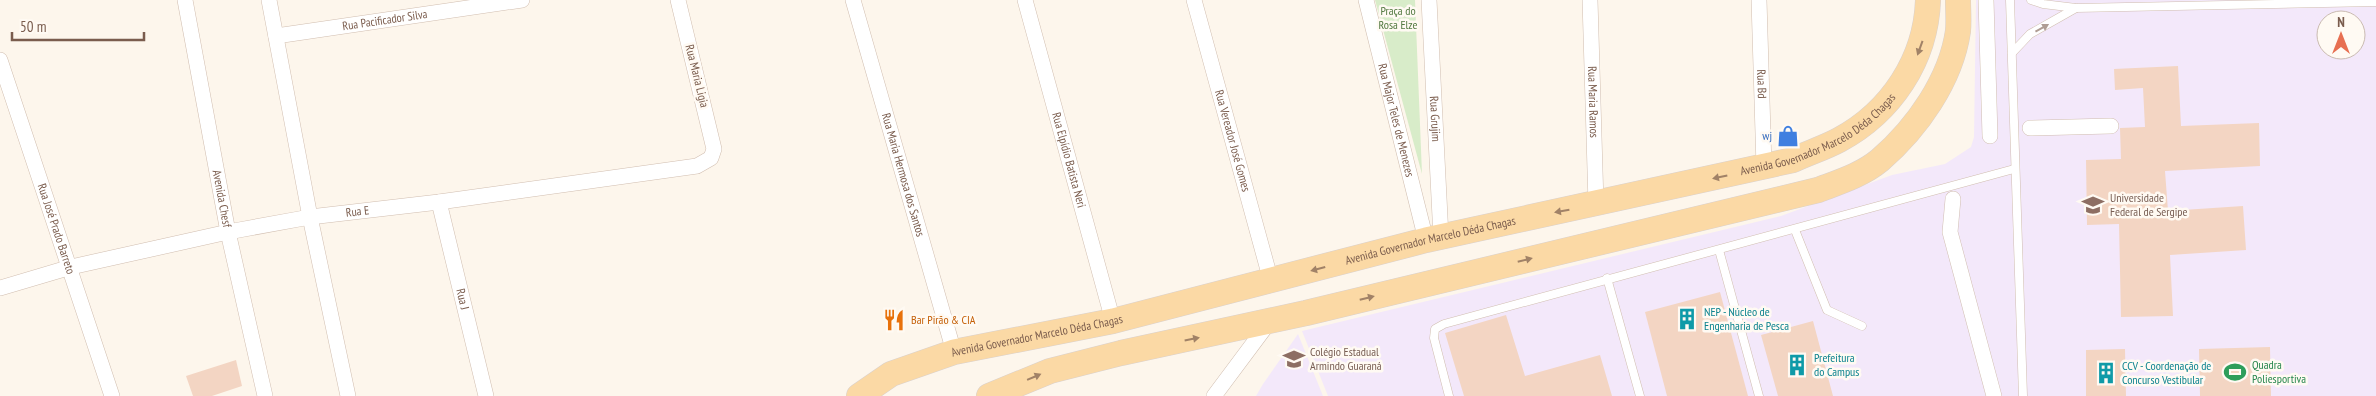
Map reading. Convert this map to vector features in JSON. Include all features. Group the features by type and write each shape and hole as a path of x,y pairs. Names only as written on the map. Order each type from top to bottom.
{"main road":[{"name":"Avenida Governador Marcelo Déda Chagas","path":"858,396 892,374 954,352 1113,321 1434,238 1793,160 1839,140 1864,124 1883,107 1902,82 1921,48 1928,0"},
{"path":"989,396 1050,371 1121,353 1270,321 1818,190 1851,178 1880,161 1919,118 1944,77 1958,31 1958,0"}],"street":[{"name":"Avenida Chesf","path":"185,0 228,232 265,396"},
{"path":"269,0 310,217 348,396"},
{"name":"Rua Pacificador Silva","path":"276,36 522,0"},
{"name":"Rua Maria Ligia","path":"678,0 714,152"},
{"name":"Rua Maria Hermosa dos Santos","path":"852,0 954,352"},
{"name":"Rua Elpídio Batista Neri","path":"1025,0 1113,321"},
{"name":"Rua Vereador José Gomes","path":"1194,0 1271,281"},
{"name":"Rua Major Teles de Menezes","path":"1366,0 1434,238"},
{"name":"Rua Grujim","path":"1429,0 1434,238"},
{"name":"Rua Maria Ramos","path":"1590,0 1596,204"},
{"name":"Rua Bd","path":"1759,0 1764,167"},
{"path":"1986,0 1990,136"},
{"name":"Rua José Prado Barreto","path":"0,60 71,267 112,396"},
{"path":"2030,128 2111,126"},
{"name":"Rua E","path":"0,288 71,267 228,232 310,217 439,202 688,168 706,162 714,152"},
{"path":"1952,199 1950,232 1994,396"},
{"name":"Rua J","path":"439,202 486,396"},
{"path":"1214,396 1270,321"}],"lane":[{"path":"2010,0 2014,169 2023,396"},
{"path":"2031,0 2043,4 2076,8 2376,2"},
{"path":"2012,53 2030,34 2076,8"},
{"path":"1449,396 1434,338 1435,329 1444,324 1607,278 1795,230 2014,169"},
{"path":"1795,230 1826,310 1862,326"},
{"path":"1719,250 1758,396"},
{"path":"1607,278 1640,396"}],"shaded area":[{"name":"Universidade Federal de Sergipe","path":"1976,0 2376,0 2376,396 1328,396 1302,331 1781,216 1892,175 1945,164 1971,147 1974,137"},
{"name":"Colégio Estadual Armindo Guaraná","path":"1298,334 1323,396 1256,396 1263,384"}],"green space":[{"name":"Praça do Rosa Elze","path":"1375,0 1415,0 1422,174"}],"building":[{"path":"2178,66 2181,126 2259,123 2260,166 2165,171 2168,211 2243,206 2246,250 2170,255 2173,316 2121,317 2119,224 2087,225 2086,160 2121,159 2120,128 2145,127 2143,88 2115,90 2114,69"},
{"path":"1720,292 1748,396 1667,396 1645,312"},
{"path":"1506,315 1525,376 1600,355 1612,396 1464,396 1445,333"},
{"name":"Prefeitura do Campus","path":"1813,321 1833,396 1778,396 1761,335"},
{"name":"Quadra Poliesportiva","path":"2270,347 2271,396 2200,396 2199,349"},
{"name":"CCV - Coordenação de Concurso Vestibular","path":"2125,349 2126,396 2086,396 2086,350"},
{"path":"236,360 242,386 212,396 193,396 186,376"}],"place":[{"name":"wj","path":"1788,136"},
{"name":"Universidade Federal de Sergipe","path":"2093,205"},
{"name":"NEP - Núcleo de Engenharia de Pesca","path":"1687,319"},
{"name":"Bar Pirão & CIA","path":"894,320"},
{"name":"Colégio Estadual Armindo Guaraná","path":"1294,359"},
{"name":"Prefeitura do Campus","path":"1797,365"},
{"name":"Quadra Poliesportiva","path":"2235,372"},
{"name":"CCV - Coordenação de Concurso Vestibular","path":"2106,373"}]}
